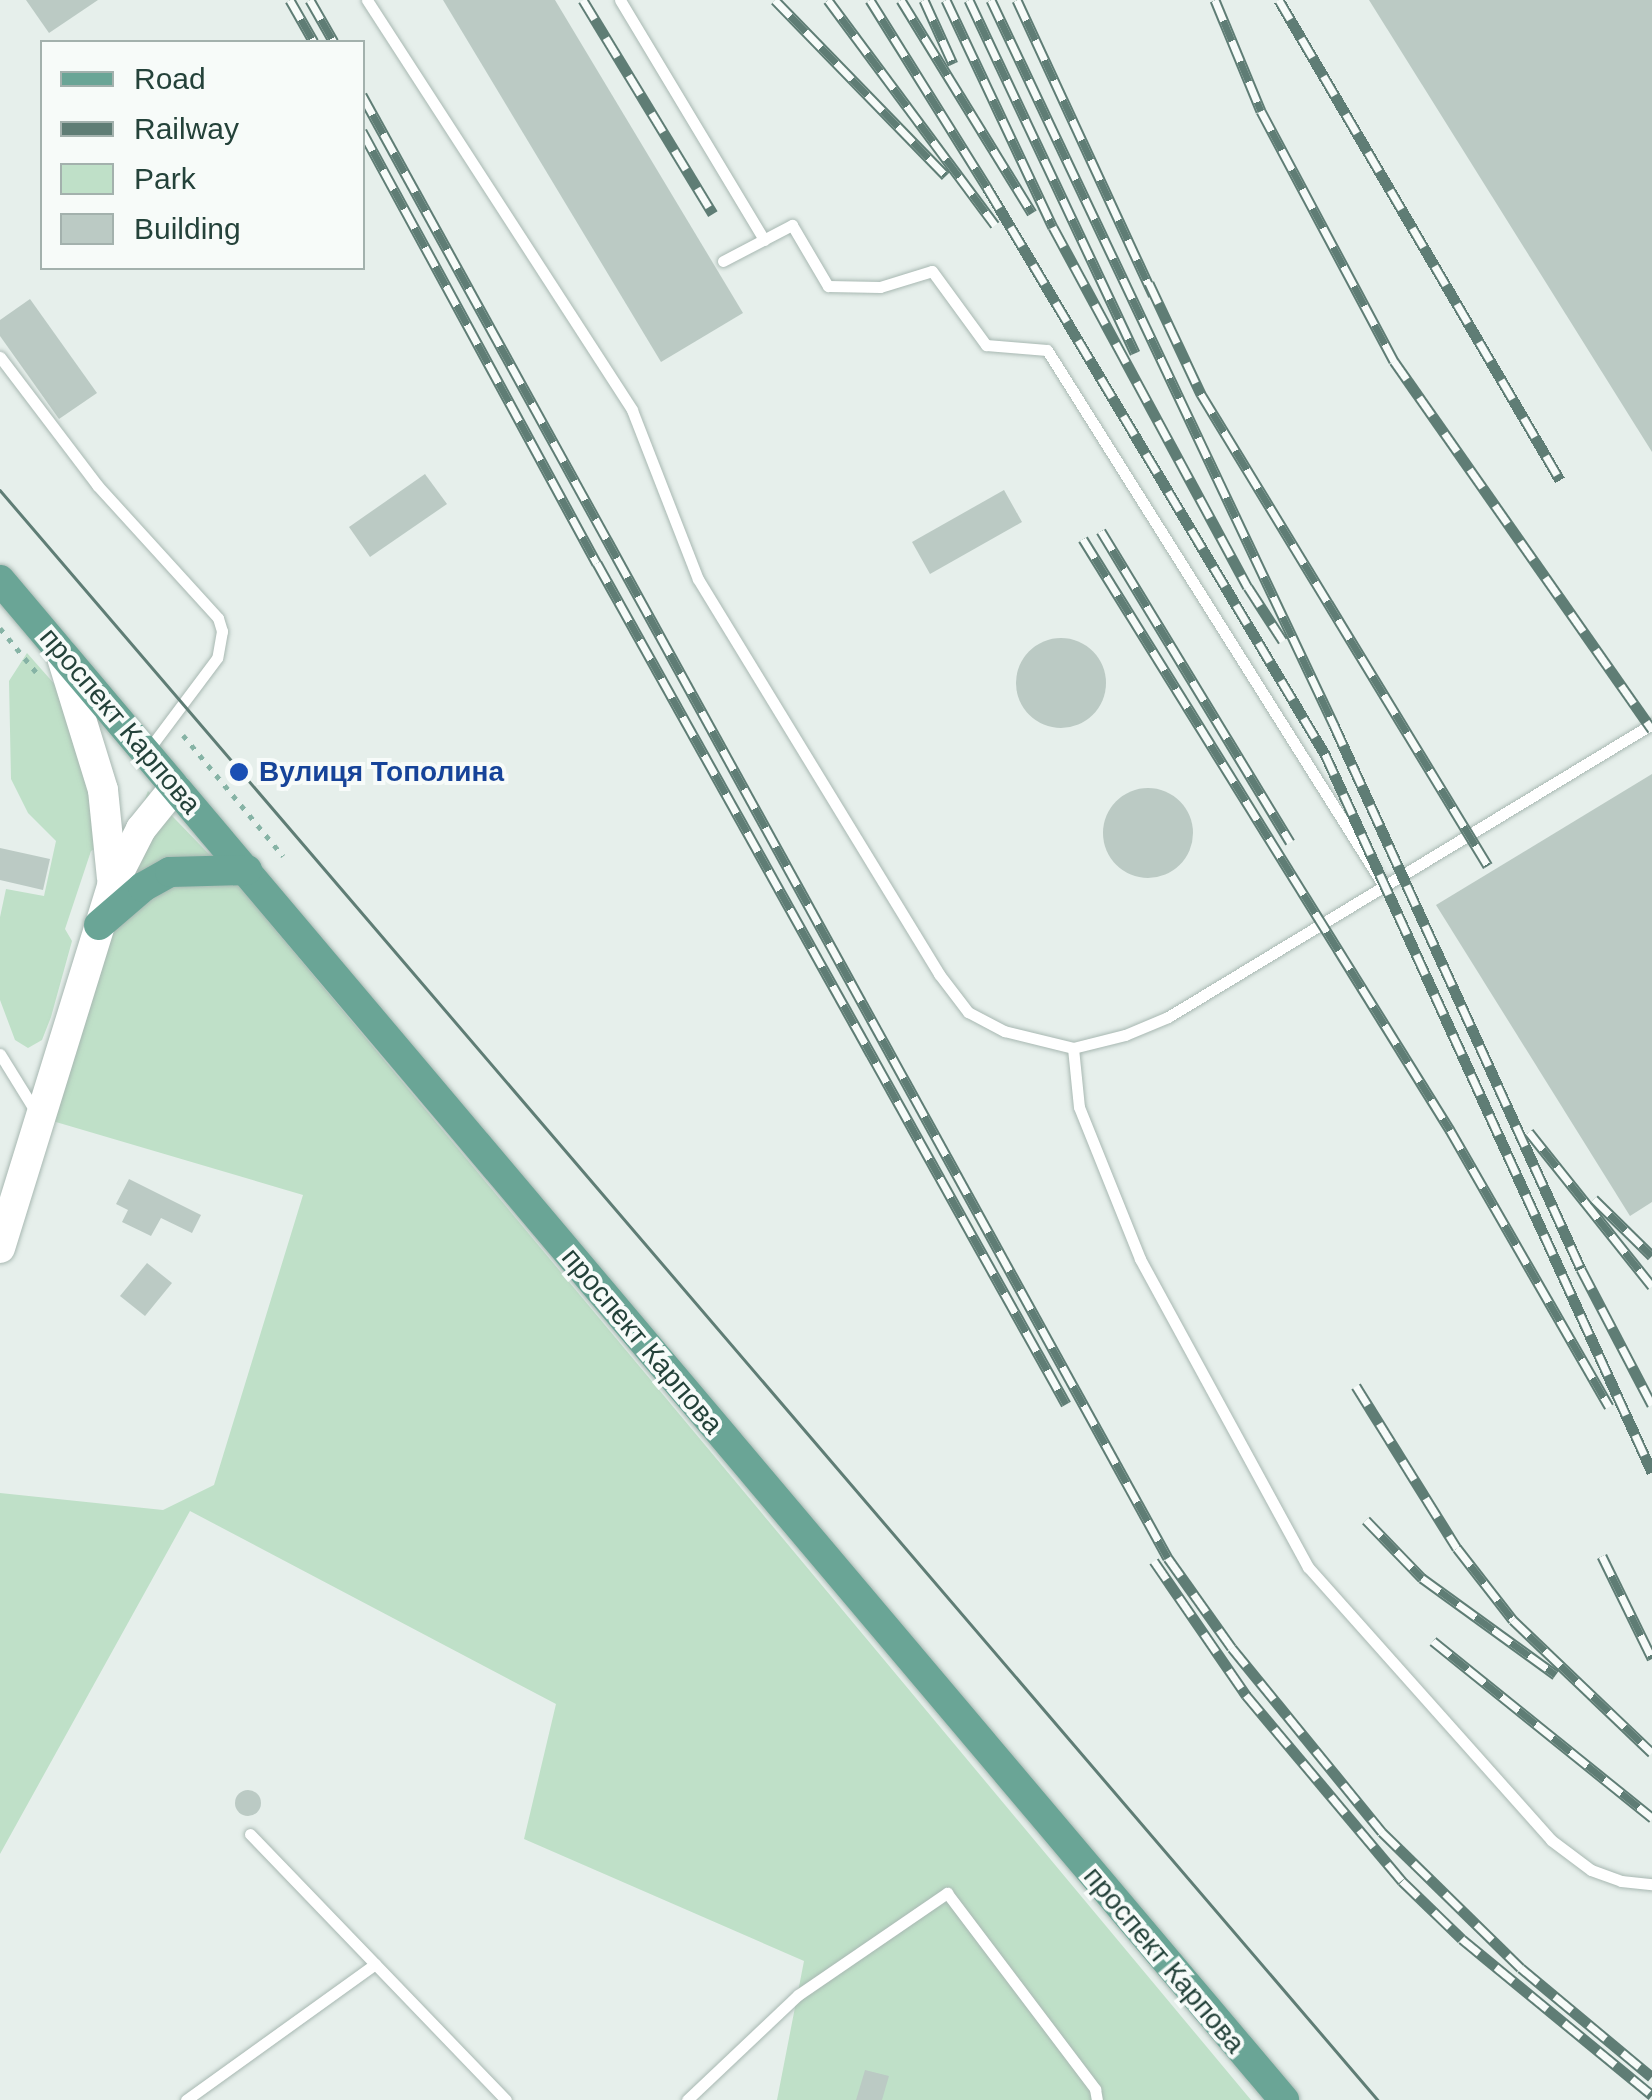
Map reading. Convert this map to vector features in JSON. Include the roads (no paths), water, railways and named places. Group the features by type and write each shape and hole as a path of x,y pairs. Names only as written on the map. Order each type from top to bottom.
{"main road":[{"name":"проспект Карпова","path":"8,595 60,649 1276,2092"},
{"path":"60,649 103,790 112,886"},
{"path":"2,1234 112,886 141,828 175,787"},
{"path":"99,925 152,880 170,872 247,870"}],"lane":[{"path":"368,0 632,410 698,579 939,974 968,1012 1004,1031 1073,1048 1125,1035 1168,1018 1652,724"},
{"path":"620,0 764,240"},
{"path":"722,262 792,225 828,286 880,287 932,271 986,346 1047,350 1384,886"},
{"path":"0,357 97,484 218,618 222,631 217,658 146,753"},
{"path":"1073,1048 1079,1107 1140,1260 1308,1566 1551,1840 1591,1870 1621,1881 1652,1884"},
{"path":"0,1054 39,1117"},
{"path":"250,1834 506,2100"},
{"path":"687,2100 798,1995 947,1893 1095,2089 1097,2100"},
{"path":"186,2100 375,1964"}],"tram line":[{"path":"0,490 1378,2100"}],"railway":[{"path":"290,0 313,40"},
{"path":"310,0 333,40"},
{"path":"583,0 713,214"},
{"path":"775,0 946,176"},
{"path":"828,0 995,225"},
{"path":"870,0 988,189 1325,754 1652,1472"},
{"path":"901,0 1032,213"},
{"path":"924,0 953,64"},
{"path":"946,0 1053,227 1248,587 1283,641"},
{"path":"969,0 1135,353"},
{"path":"991,0 1334,725 1581,1269 1652,1405"},
{"path":"1017,0 1153,295"},
{"path":"1215,0 1261,111 1394,361 1652,730"},
{"path":"1279,0 1560,480"},
{"path":"365,100 1168,1558 1232,1648 1382,1832 1521,1968 1652,2077"},
{"path":"365,137 597,563 1066,1404"},
{"path":"1149,283 1201,394 1488,866"},
{"path":"1101,531 1290,842"},
{"path":"1083,539 1450,1130 1609,1406"},
{"path":"1529,1132 1652,1286"},
{"path":"1594,1199 1652,1256"},
{"path":"1356,1386 1457,1548 1513,1620 1652,1753"},
{"path":"1366,1520 1422,1578 1556,1675"},
{"path":"1602,1556 1652,1658"},
{"path":"1154,1561 1246,1695 1402,1881 1462,1939 1652,2095"},
{"path":"1433,1641 1652,1818"}],"place":[{"name":"Вулиця Тополина","path":"239,772"}]}
